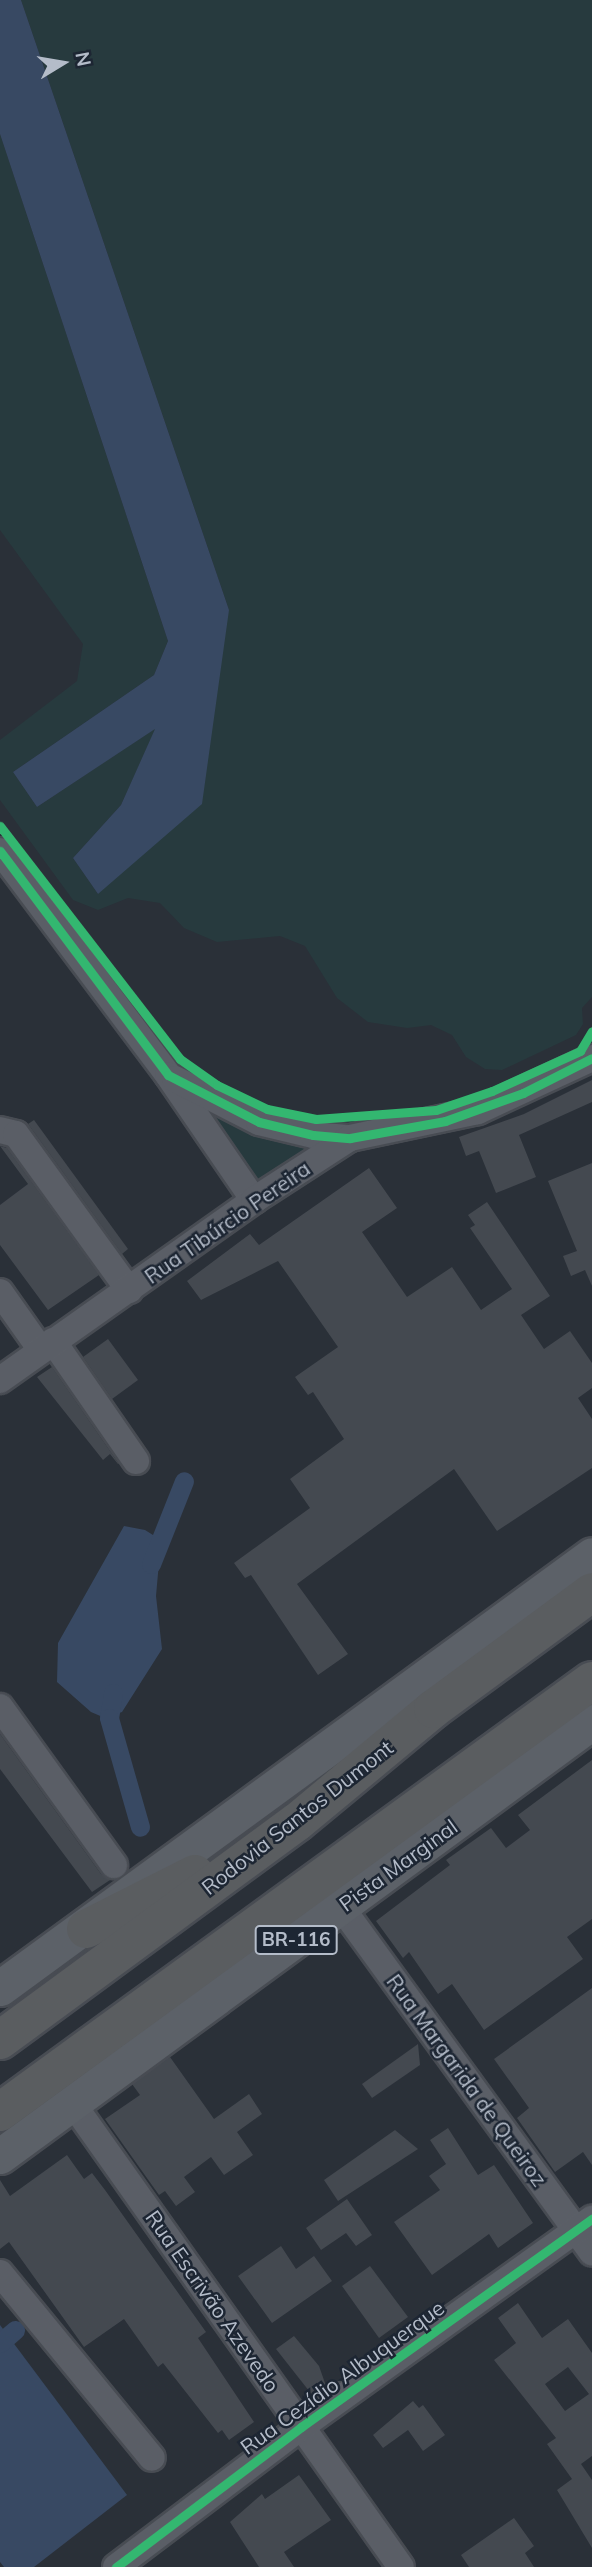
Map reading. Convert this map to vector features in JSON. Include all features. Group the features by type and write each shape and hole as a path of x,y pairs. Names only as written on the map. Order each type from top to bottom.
{"highway":[{"name":"Rodovia Santos Dumont","path":"0,2040 297,1822 433,1709 592,1592"},
{"name":"BR-116","path":"0,2112 61,2090 592,1681"},
{"path":"86,1929 297,1822"},
{"path":"0,2129 61,2090"}],"main road":[{"path":"0,1989 86,1929 592,1555"},
{"name":"Pista Marginal","path":"0,2156 61,2090 341,1907 592,1722"}],"street":[{"path":"0,851 168,1075 254,1200"},
{"name":"Rua Tibúrcio Pereira","path":"0,1380 254,1200 350,1138 478,1111 592,1058"},
{"path":"168,1075 259,1122 313,1135 350,1138"},
{"path":"0,1130 16,1134 132,1288"},
{"path":"0,1292 47,1345 136,1461"},
{"path":"0,1707 114,1865"},
{"name":"Rua Margarida de Queiroz","path":"341,1907 584,2225 592,2252"},
{"name":"Rua Escrivão Azevedo","path":"61,2090 401,2567"},
{"name":"Rua Cezídio Albuquerque","path":"116,2567 301,2427 584,2225"},
{"path":"0,2273 152,2458"}],"green space":[{"path":"21,0 592,0 592,997 582,1008 583,1024 576,1035 502,1070 485,1069 466,1057 452,1035 431,1025 407,1028 368,1022 337,998 305,946 280,936 217,942 184,928 160,903 128,898 98,910 73,900 0,800 0,740 77,681 83,644 0,530 0,134 168,641 154,675 13,772 37,807 156,728 121,805 73,858 98,894 229,610"},
{"path":"193,1101 320,1144 253,1183"}],"water":[{"path":"0,0 21,0 229,610 202,804 98,894 73,858 121,805 155,729 37,807 13,772 154,675 168,641 0,134"},
{"path":"124,1526 145,1530 161,1540 156,1596 162,1649 122,1712 105,1718 91,1712 57,1682 58,1643"},
{"path":"0,2325 127,2495 34,2567 4,2567 0,2562"}],"building":[{"path":"592,1080 592,1102 519,1135 536,1177 496,1193 479,1151 466,1156 459,1137 524,1114"},
{"path":"34,1120 128,1249 122,1254 28,1124"},
{"path":"0,1146 7,1148 99,1275 48,1310 0,1245 0,1205 28,1184"},
{"path":"592,1163 592,1286 585,1270 571,1276 563,1256 577,1251 548,1181"},
{"path":"369,1168 397,1208 362,1232 407,1297 452,1267 481,1310 512,1289 470,1228 475,1225 468,1215 487,1202 550,1296 521,1315 544,1349 570,1331 592,1363 592,1388 578,1398 592,1419 592,1468 497,1531 454,1469 297,1584 348,1654 318,1675 251,1575 245,1578 234,1563 310,1508 290,1479 344,1439 313,1392 308,1395 295,1377 338,1347 278,1261 201,1300 187,1281 250,1234 259,1245"},
{"path":"108,1339 138,1380 112,1399 83,1357"},
{"path":"52,1367 119,1464 110,1454 103,1460 37,1377"},
{"path":"0,1734 101,1874 110,1880 92,1892 0,1769"},
{"path":"592,1760 592,1919 567,1937 583,1959 484,2030 452,1984 438,1994 409,1952 403,1958 376,1921 450,1865 446,1860 491,1828 506,1848 530,1830 518,1815"},
{"path":"592,1988 592,2165 583,2152 555,2172 517,2118 529,2108 494,2059"},
{"path":"418,2044 420,2065 372,2098 362,2084"},
{"path":"170,2057 214,2119 249,2094 262,2114 237,2132 253,2155 224,2175 211,2157 184,2177 195,2192 176,2206 165,2191 159,2195 105,2119 140,2095 132,2084"},
{"path":"448,2128 478,2175 494,2165 533,2223 498,2248 489,2234 432,2275 394,2222 440,2190 429,2176 446,2164 430,2140"},
{"path":"395,2130 418,2149 338,2201 324,2180"},
{"path":"67,2155 84,2179 92,2173 206,2332 198,2338 254,2422 229,2440 222,2430 218,2433 163,2363 158,2367 124,2319 84,2347 9,2242 0,2249 0,2180 10,2196"},
{"path":"347,2199 372,2235 356,2246 346,2233 321,2250 306,2228"},
{"path":"281,2246 296,2269 314,2256 332,2281 272,2323 238,2276"},
{"path":"370,2266 408,2317 379,2338 342,2286"},
{"path":"518,2303 542,2338 568,2319 592,2353 592,2456 581,2464 592,2480 592,2548 557,2490 572,2479 547,2444 556,2438 494,2360 516,2343 498,2318","holes":["568,2367 589,2394 565,2411 545,2384"]},
{"path":"294,2336 319,2366 326,2386 313,2396 276,2349"},
{"path":"413,2401 419,2408 423,2405 445,2435 423,2451 408,2430 383,2448 373,2435"},
{"path":"299,2475 331,2520 284,2552 294,2567 259,2567 230,2522 262,2494 265,2499"},
{"path":"514,2518 534,2546 525,2553 534,2567 469,2567 461,2555"}],"waterway":[{"path":"151,1564 184,1481"},
{"path":"113,1693 109,1718 140,1827"},
{"path":"0,2343 15,2330"}],"cycle path":[{"path":"0,826 180,1059 217,1085 267,1109 316,1119 436,1110 492,1091 580,1051 592,1031"},
{"path":"0,851 168,1075 259,1122 313,1135 350,1138 445,1121 523,1093 592,1058"},
{"path":"116,2567 301,2427 592,2219"}]}
